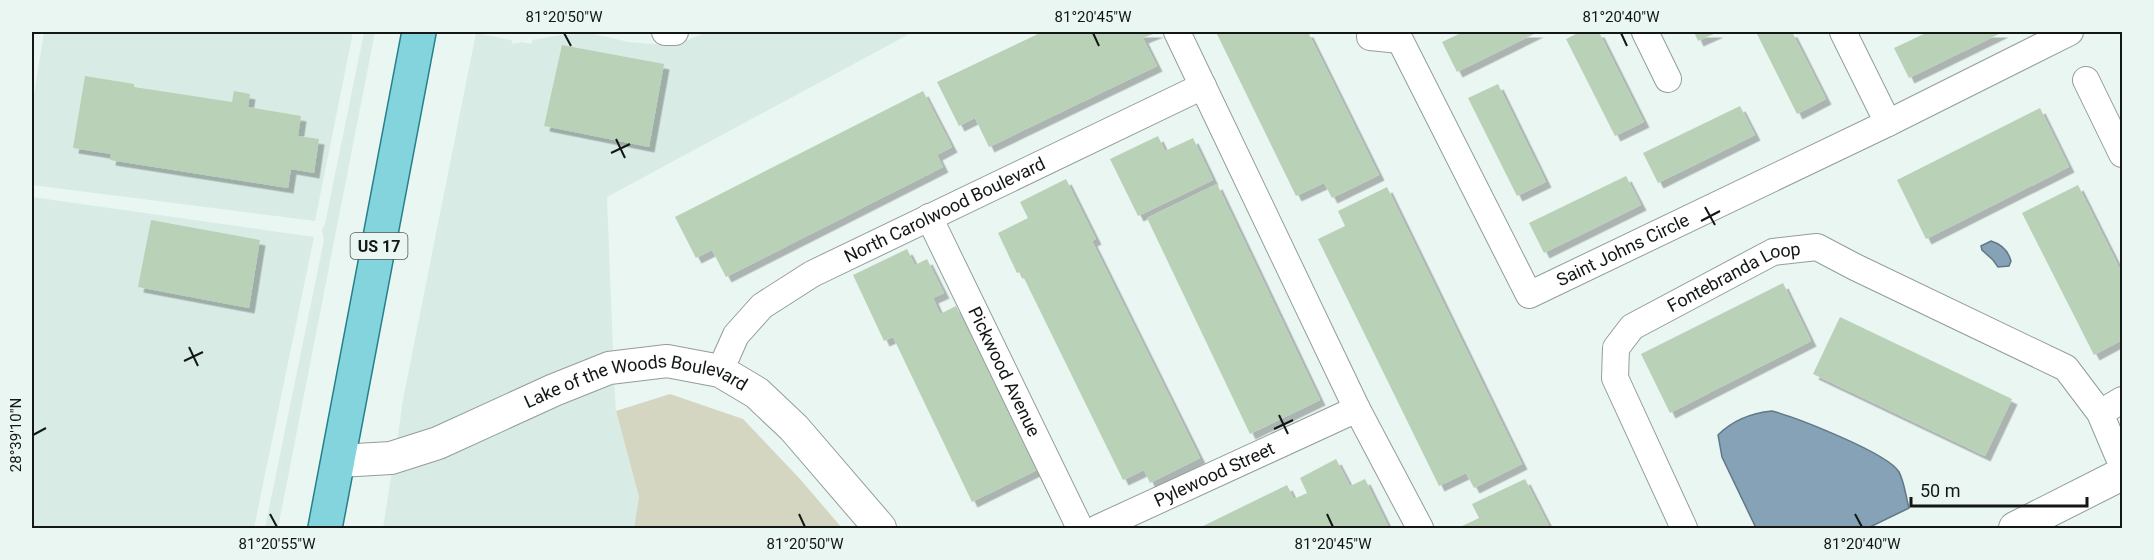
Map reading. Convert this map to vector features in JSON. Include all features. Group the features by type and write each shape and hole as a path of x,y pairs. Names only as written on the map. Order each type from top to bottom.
{"main road":[{"name":"US 17","path":"326,528 419,32"}],"street":[{"path":"665,32 675,32"},
{"path":"1178,32 1357,409 1420,528"},
{"path":"1645,32 1668,79"},
{"path":"1843,32 1888,123"},
{"name":"Saint Johns Circle","path":"1373,33 1400,40 1529,295 1888,123 2070,32"},
{"path":"2086,80 2122,154"},
{"name":"North Carolwood Boulevard","path":"720,371 736,335 762,306 812,274 1203,87"},
{"name":"Pickwood Avenue","path":"929,217 1080,528"},
{"name":"Fontebranda Loop","path":"1684,528 1615,378 1616,348 1632,327 1773,252 1817,247 2066,368 2100,413 2122,465"},
{"name":"Lake of the Woods Boulevard","path":"339,461 392,458 438,443 554,390 609,368 667,361 720,371 757,393 794,428 880,528"},
{"path":"2100,413 2122,400"},
{"name":"Pylewood Street","path":"1098,528 1357,409"},
{"path":"2014,528 2122,474"}],"shaded area":[{"path":"44,32 353,32 315,221 32,185 32,107"},
{"path":"364,32 375,32 278,528 265,528 324,240 322,230"},
{"path":"707,32 913,32 607,197 613,352 595,357 595,359 433,430 397,442 403,399 476,33 511,40 513,44 522,42 532,44 532,40 589,33 629,42 674,46"},
{"path":"32,197 314,237 254,528 32,528"},
{"path":"614,381 616,411 639,497 634,528 383,528 392,471"}],"green space":[{"path":"670,394 743,419 800,479 842,528 634,528 639,497 616,411"}],"water":[{"path":"1991,241 2006,251 2011,261 2009,266 1998,267 1982,250 1981,246"},
{"path":"1772,411 1840,437 1878,455 1891,464 1901,476 1909,508 1868,528 1756,528 1722,457 1718,435 1743,418"}],"building":[{"path":"1042,32 1158,32 1143,38 1157,66 989,147 975,118 959,126 937,82"},
{"path":"1216,32 1308,32 1379,175 1332,198 1324,183 1296,196"},
{"path":"1463,32 1538,32 1457,72 1442,42"},
{"path":"1580,32 1599,32 1644,122 1615,136 1566,39"},
{"path":"1694,32 1718,32 1698,41"},
{"path":"1756,32 1792,32 1826,99 1797,114"},
{"path":"1928,32 2003,32 1909,78 1894,48"},
{"path":"562,45 664,64 649,147 544,126"},
{"path":"85,76 134,84 134,87 232,102 234,91 250,94 248,107 301,116 298,136 319,139 314,173 291,169 288,188 110,160 111,154 73,148"},
{"path":"1498,84 1546,182 1517,196 1468,98"},
{"path":"923,91 952,147 937,155 943,167 726,277 712,250 696,258 675,217"},
{"path":"1740,106 1755,135 1658,183 1643,153"},
{"path":"2040,108 2069,167 1926,239 1897,180"},
{"path":"1158,136 1165,151 1193,138 1213,180 1138,216 1110,159"},
{"path":"1626,176 1641,205 1544,253 1529,223"},
{"path":"1066,179 1096,239 1092,241 1200,458 1150,483 1144,470 1123,480 1021,272 1017,273 998,233 1028,218 1020,202"},
{"path":"1217,184 1320,400 1250,434 1147,218"},
{"path":"2078,185 2122,273 2122,340 2094,355 2022,213"},
{"path":"1387,187 1522,464 1474,488 1466,473 1439,486 1318,239 1345,226 1338,211"},
{"path":"151,220 260,240 249,308 138,287"},
{"path":"907,249 915,265 927,259 944,293 933,298 940,314 956,306 1037,470 972,502 893,337 884,341 853,275"},
{"path":"1783,283 1811,341 1670,413 1641,354"},
{"path":"1840,317 2012,399 1985,456 1813,374"},
{"path":"1336,459 1350,486 1365,479 1388,526 1384,528 1199,528 1287,485 1294,499 1307,493 1300,478"},
{"path":"1525,479 1550,528 1458,528 1479,518 1472,504"}]}
